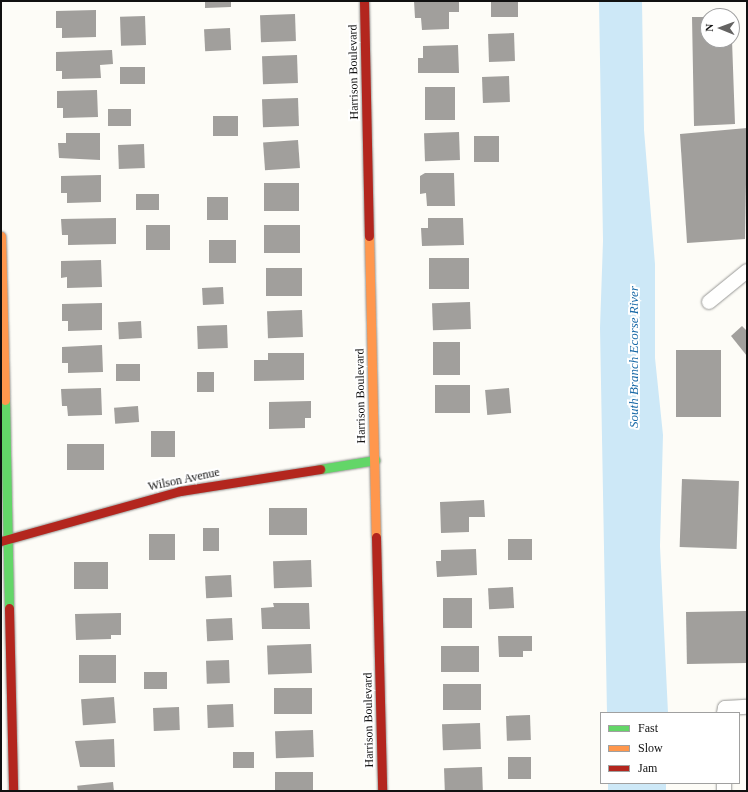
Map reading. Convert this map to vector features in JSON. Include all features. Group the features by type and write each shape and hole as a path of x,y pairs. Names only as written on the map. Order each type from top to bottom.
{"street":[{"name":"Harrison Boulevard","path":"364,1 382,791"},
{"path":"1,236 5,540 14,791"},
{"name":"Wilson Avenue","path":"5,540 180,491 375,460"}],"lane":[{"path":"709,302 747,271"},
{"path":"724,712 724,708 747,707"}],"water":[{"name":"South Branch Ecorse River","path":"599,1 642,1 644,130 655,264 655,358 663,435 660,546 668,712 607,712 600,328 603,241"},
{"path":"608,784 666,784 666,791 608,791"}],"building":[{"path":"205,1 231,1 231,7 205,8"},
{"path":"414,1 459,1 459,12 449,12 449,29 422,30 421,18 415,18"},
{"path":"491,1 518,1 518,17 491,17"},
{"path":"96,10 96,37 62,38 62,28 56,28 56,11"},
{"path":"295,14 296,41 261,42 260,15"},
{"path":"145,16 146,45 121,46 120,17"},
{"path":"692,17 700,17 700,48 732,48 735,124 694,126"},
{"path":"230,28 231,50 205,51 204,29"},
{"path":"514,33 515,61 489,62 488,34"},
{"path":"458,45 459,73 418,73 418,58 423,58 423,46"},
{"path":"112,50 113,64 100,65 101,78 62,79 62,71 56,71 56,52"},
{"path":"297,55 298,83 263,84 262,56"},
{"path":"120,67 145,67 145,84 120,84"},
{"path":"509,76 510,102 483,103 482,77"},
{"path":"425,87 455,87 455,120 425,120"},
{"path":"97,90 98,117 63,118 63,108 57,108 57,91"},
{"path":"298,98 299,126 263,127 262,99"},
{"path":"108,109 131,109 131,126 108,126"},
{"path":"213,116 238,116 238,136 213,136"},
{"path":"747,128 745,239 687,243 680,134"},
{"path":"459,132 460,160 425,161 424,133"},
{"path":"66,133 100,133 100,160 59,158 58,143 66,143"},
{"path":"474,136 499,136 499,162 474,162"},
{"path":"298,140 300,168 265,170 263,142"},
{"path":"144,144 145,168 119,169 118,145"},
{"path":"425,173 454,173 455,206 427,206 426,193 420,194 420,176"},
{"path":"101,175 101,202 67,203 67,193 61,193 61,176"},
{"path":"264,183 299,183 299,211 264,211"},
{"path":"136,194 159,194 159,210 136,210"},
{"path":"207,197 228,197 228,220 207,220"},
{"path":"116,218 116,244 68,245 68,235 62,235 61,219"},
{"path":"428,218 463,218 464,245 422,246 421,228 428,228"},
{"path":"146,225 170,225 170,250 146,250"},
{"path":"264,225 300,225 300,253 264,253"},
{"path":"209,240 236,240 236,263 209,263"},
{"path":"429,258 469,258 469,289 429,289"},
{"path":"101,260 102,287 67,288 67,277 61,278 61,261"},
{"path":"266,268 302,268 302,296 266,296"},
{"path":"223,287 224,304 203,305 202,288"},
{"path":"470,302 471,329 433,330 432,303"},
{"path":"102,303 102,330 68,331 68,321 62,321 62,304"},
{"path":"302,310 303,337 268,338 267,311"},
{"path":"141,321 142,338 119,339 118,322"},
{"path":"227,325 228,348 198,349 197,326"},
{"path":"742,326 747,331 747,356 731,336"},
{"path":"433,342 460,342 460,375 433,375"},
{"path":"102,345 103,372 68,373 68,363 62,363 62,347"},
{"path":"676,350 721,350 721,417 676,417"},
{"path":"268,353 304,353 304,380 254,381 254,360 268,360"},
{"path":"116,364 140,364 140,381 116,381"},
{"path":"197,372 214,372 214,392 197,392"},
{"path":"435,385 470,385 470,413 435,413"},
{"path":"101,388 102,415 68,416 67,406 62,406 61,389"},
{"path":"509,388 511,413 487,415 485,390"},
{"path":"311,401 311,418 305,418 305,428 269,429 269,402"},
{"path":"138,406 139,422 115,424 114,408"},
{"path":"151,431 175,431 175,457 151,457"},
{"path":"67,444 104,444 104,470 67,470"},
{"path":"682,479 739,481 737,549 680,547"},
{"path":"484,500 485,517 469,517 469,532 441,533 440,502"},
{"path":"269,508 307,508 307,535 269,535"},
{"path":"203,528 219,528 219,551 203,551"},
{"path":"149,534 175,534 175,560 149,560"},
{"path":"508,539 532,539 532,560 508,560"},
{"path":"476,549 477,575 437,577 436,561 441,561 441,550"},
{"path":"311,560 312,587 274,588 273,561"},
{"path":"74,562 108,562 108,589 74,589"},
{"path":"231,575 232,597 206,598 205,576"},
{"path":"513,587 514,608 489,609 488,588"},
{"path":"443,598 472,598 472,628 443,628"},
{"path":"273,603 309,603 310,629 262,629 261,608 274,607"},
{"path":"746,611 747,663 687,664 686,612"},
{"path":"121,613 121,635 111,635 111,639 76,640 75,614"},
{"path":"232,618 233,640 207,641 206,619"},
{"path":"498,636 532,636 532,651 523,651 523,657 499,657"},
{"path":"311,644 312,673 268,675 267,646"},
{"path":"441,646 479,646 479,672 441,672"},
{"path":"79,655 116,655 116,683 79,683"},
{"path":"229,660 230,683 207,684 206,661"},
{"path":"144,672 167,672 167,689 144,689"},
{"path":"443,684 481,684 481,710 443,710"},
{"path":"274,688 312,688 312,714 274,714"},
{"path":"114,697 116,723 83,725 81,699"},
{"path":"233,704 234,727 208,728 207,705"},
{"path":"179,707 180,730 154,731 153,708"},
{"path":"530,715 531,740 507,741 506,716"},
{"path":"480,723 481,749 443,750 442,724"},
{"path":"313,730 314,757 276,758 275,731"},
{"path":"114,739 115,767 80,767 75,741"},
{"path":"233,752 254,752 254,768 233,768"},
{"path":"508,757 531,757 531,779 508,779"},
{"path":"482,767 483,791 445,791 444,768"},
{"path":"275,772 313,772 313,791 275,791"},
{"path":"113,782 114,791 78,791 77,786"}],"traffic: fast":[{"path":"5,400 9,608"},
{"path":"320,469 375,460"}],"traffic: slow":[{"path":"1,236 5,400"},
{"path":"369,236 376,537"}],"traffic: jam":[{"path":"364,1 369,236"},
{"path":"1,541 180,491 320,469"},
{"path":"376,537 382,791"},
{"path":"9,608 13,791"}]}
